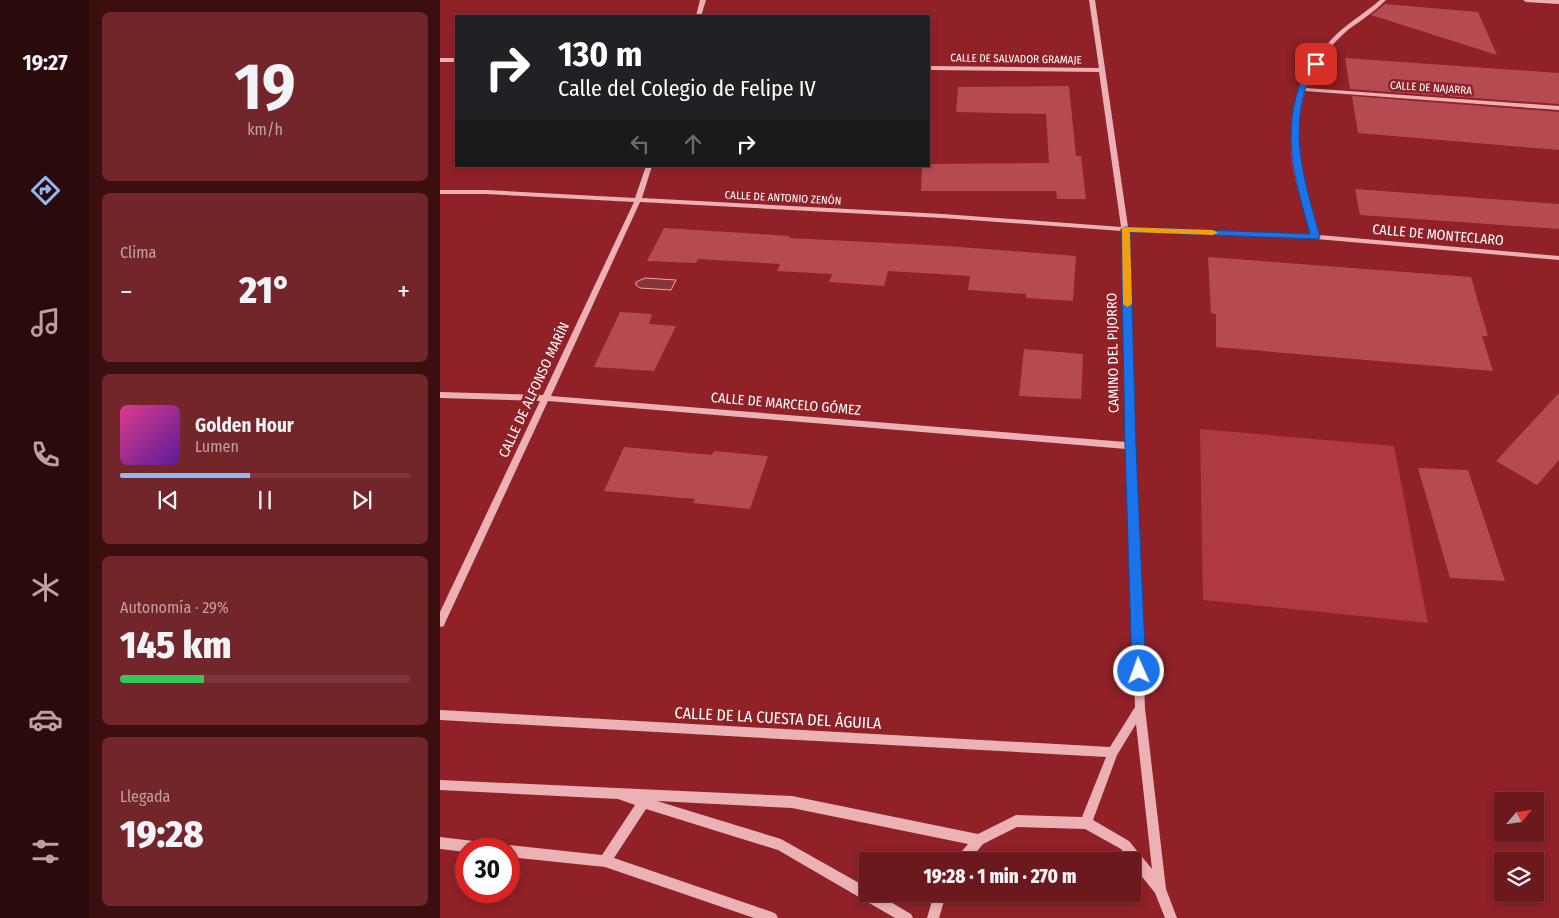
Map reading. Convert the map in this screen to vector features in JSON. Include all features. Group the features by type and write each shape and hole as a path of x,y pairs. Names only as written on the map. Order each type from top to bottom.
{"street":[{"path":"698,15 703,0"},
{"name":"CAMINO DEL PIJORRO","path":"1092,0 1125,229 1130,446 1140,708 1160,888"},
{"path":"1316,237 1297,170 1295,121 1302,89 1324,51 1344,29 1374,9 1383,0"},
{"path":"1526,0 1559,2"},
{"path":"440,60 455,60"},
{"name":"CALLE DE SALVADOR GRAMAJE","path":"930,68 1102,70"},
{"name":"CALLE DE NAJARRA","path":"1302,89 1559,108"},
{"name":"CALLE DE ALFONSO MARÍN","path":"440,623 638,200 649,167"},
{"name":"CALLE DE ANTONIO ZENÓN","path":"440,192 638,200 943,216 1125,229 1316,237"},
{"name":"CALLE DE MONTECLARO","path":"1316,237 1559,258"},
{"name":"CALLE DE MARCELO GÓMEZ","path":"440,395 545,398 1130,446"},
{"path":"1086,823 1113,752 1140,708"},
{"name":"CALLE DE LA CUESTA DEL ÁGUILA","path":"440,716 1113,752"},
{"path":"440,785 792,802 979,840"},
{"path":"610,792 781,845 907,918"},
{"path":"606,861 643,803"},
{"path":"969,852 979,840 1016,821 1086,823 1125,845 1160,888 1173,917"},
{"path":"440,843 455,845"},
{"path":"520,852 606,861 772,918"},
{"path":"933,918 938,902"}],"shaded area":[{"path":"645,278 676,280 671,290 640,288 636,285 636,282"},
{"path":"1200,429 1394,446 1428,623 1203,600"}],"building":[{"path":"1385,4 1478,12 1497,55 1371,15"},
{"path":"1345,58 1559,73 1559,104 1350,89"},
{"path":"1069,86 1076,156 1081,156 1086,199 1057,199 1056,191 921,191 922,167 930,167 930,164 1049,163 1046,114 956,112 958,87"},
{"path":"1352,96 1559,112 1559,150 1358,133"},
{"path":"1355,189 1559,204 1559,229 1360,215"},
{"path":"664,228 790,236 789,238 947,246 1076,256 1073,301 1026,298 1026,294 968,290 970,276 888,271 884,286 829,282 832,274 777,271 780,264 698,259 696,263 647,261"},
{"path":"1208,257 1471,277 1488,336 1482,336 1493,371 1216,347 1216,314 1211,313"},
{"path":"620,312 652,314 649,324 676,326 654,371 594,367"},
{"path":"1024,349 1083,354 1081,399 1019,396"},
{"path":"1559,393 1559,460 1537,485 1496,461"},
{"path":"624,447 712,455 714,451 768,456 750,509 693,503 695,499 604,491"},
{"path":"1418,468 1468,470 1505,581 1450,578"}],"slow traffic":[{"path":"1127,304 1125,229 1213,233"}],"route":[{"path":"1139,671 1130,446 1125,229 1316,237 1297,170 1295,121 1302,89 1316,64"}]}
